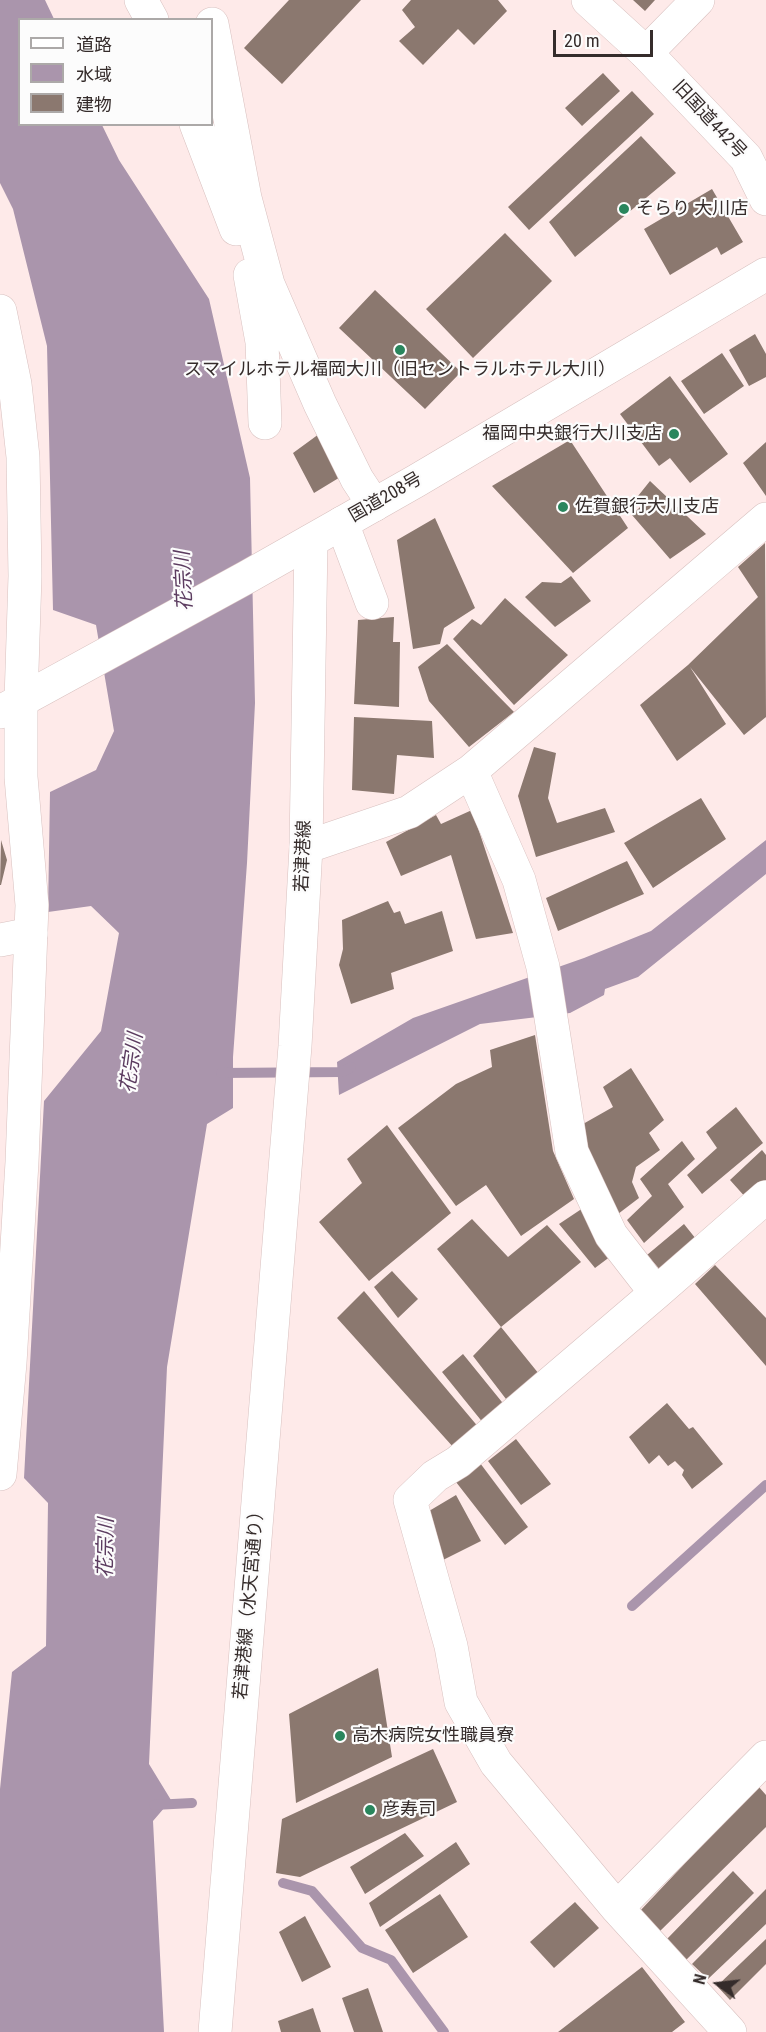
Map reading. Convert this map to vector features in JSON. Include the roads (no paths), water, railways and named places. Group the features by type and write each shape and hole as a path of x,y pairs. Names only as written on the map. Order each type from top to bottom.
{"main road":[{"path":"141,0 151,18"},
{"path":"206,0 210,18"},
{"name":"旧国道442号","path":"588,0 646,53 746,158 766,199"},
{"path":"646,53 698,0"},
{"path":"213,32 258,272 265,423"},
{"path":"197,126 258,272 357,479 374,505"},
{"name":"国道208号","path":"20,701 374,505 766,274"},
{"path":"0,311 15,384 23,457 25,576 20,701 21,777 32,905 21,1186 10,1364 0,1474"},
{"path":"306,847 409,812 471,771 766,519"},
{"path":"342,523 372,603"},
{"name":"若津港線","path":"285,1170 295,1046 306,847 311,541"},
{"path":"471,771 519,880 544,969 572,1152 611,1236 656,1293"},
{"path":"0,940 31,933"},
{"name":"若津港線（水天宮通り）","path":"215,2032 285,1170"},
{"path":"730,2032 617,1908 496,1763 460,1702 451,1646 410,1500 435,1476 458,1462 766,1197"},
{"path":"617,1908 766,1756"}],"water":[{"name":"花宗川","path":"0,0 45,0 54,18 18,18 18,126 102,126 119,160 209,299 250,478 255,703 247,863 233,1057 233,1108 207,1124 167,1367 149,1764 171,1800 153,1821 164,2032 0,2032 0,1789 12,1672 46,1646 48,1503 24,1478 44,1101 101,1031 119,933 91,906 48,912 50,792 96,770 114,731 96,625 53,610 47,346 13,209 0,183"},
{"path":"766,840 766,874 638,977 605,989 604,995 570,1013 480,1024 339,1095 337,1062 413,1018 584,958 651,931"}],"waterway":[{"path":"221,1073 341,1072 351,1067"},
{"path":"632,1606 766,1485"},
{"path":"154,1805 192,1803"},
{"path":"283,1883 312,1891 362,1948 391,1960 444,2032"}],"place":[{"name":"そらり 大川店","path":"624,209"},
{"name":"スマイルホテル福岡大川（旧セントラルホテル大川）","path":"400,350"},
{"name":"福岡中央銀行大川支店","path":"674,434"},
{"name":"佐賀銀行大川支店","path":"563,507"},
{"name":"高木病院女性職員寮","path":"340,1736"},
{"name":"彦寿司","path":"370,1810"}]}
